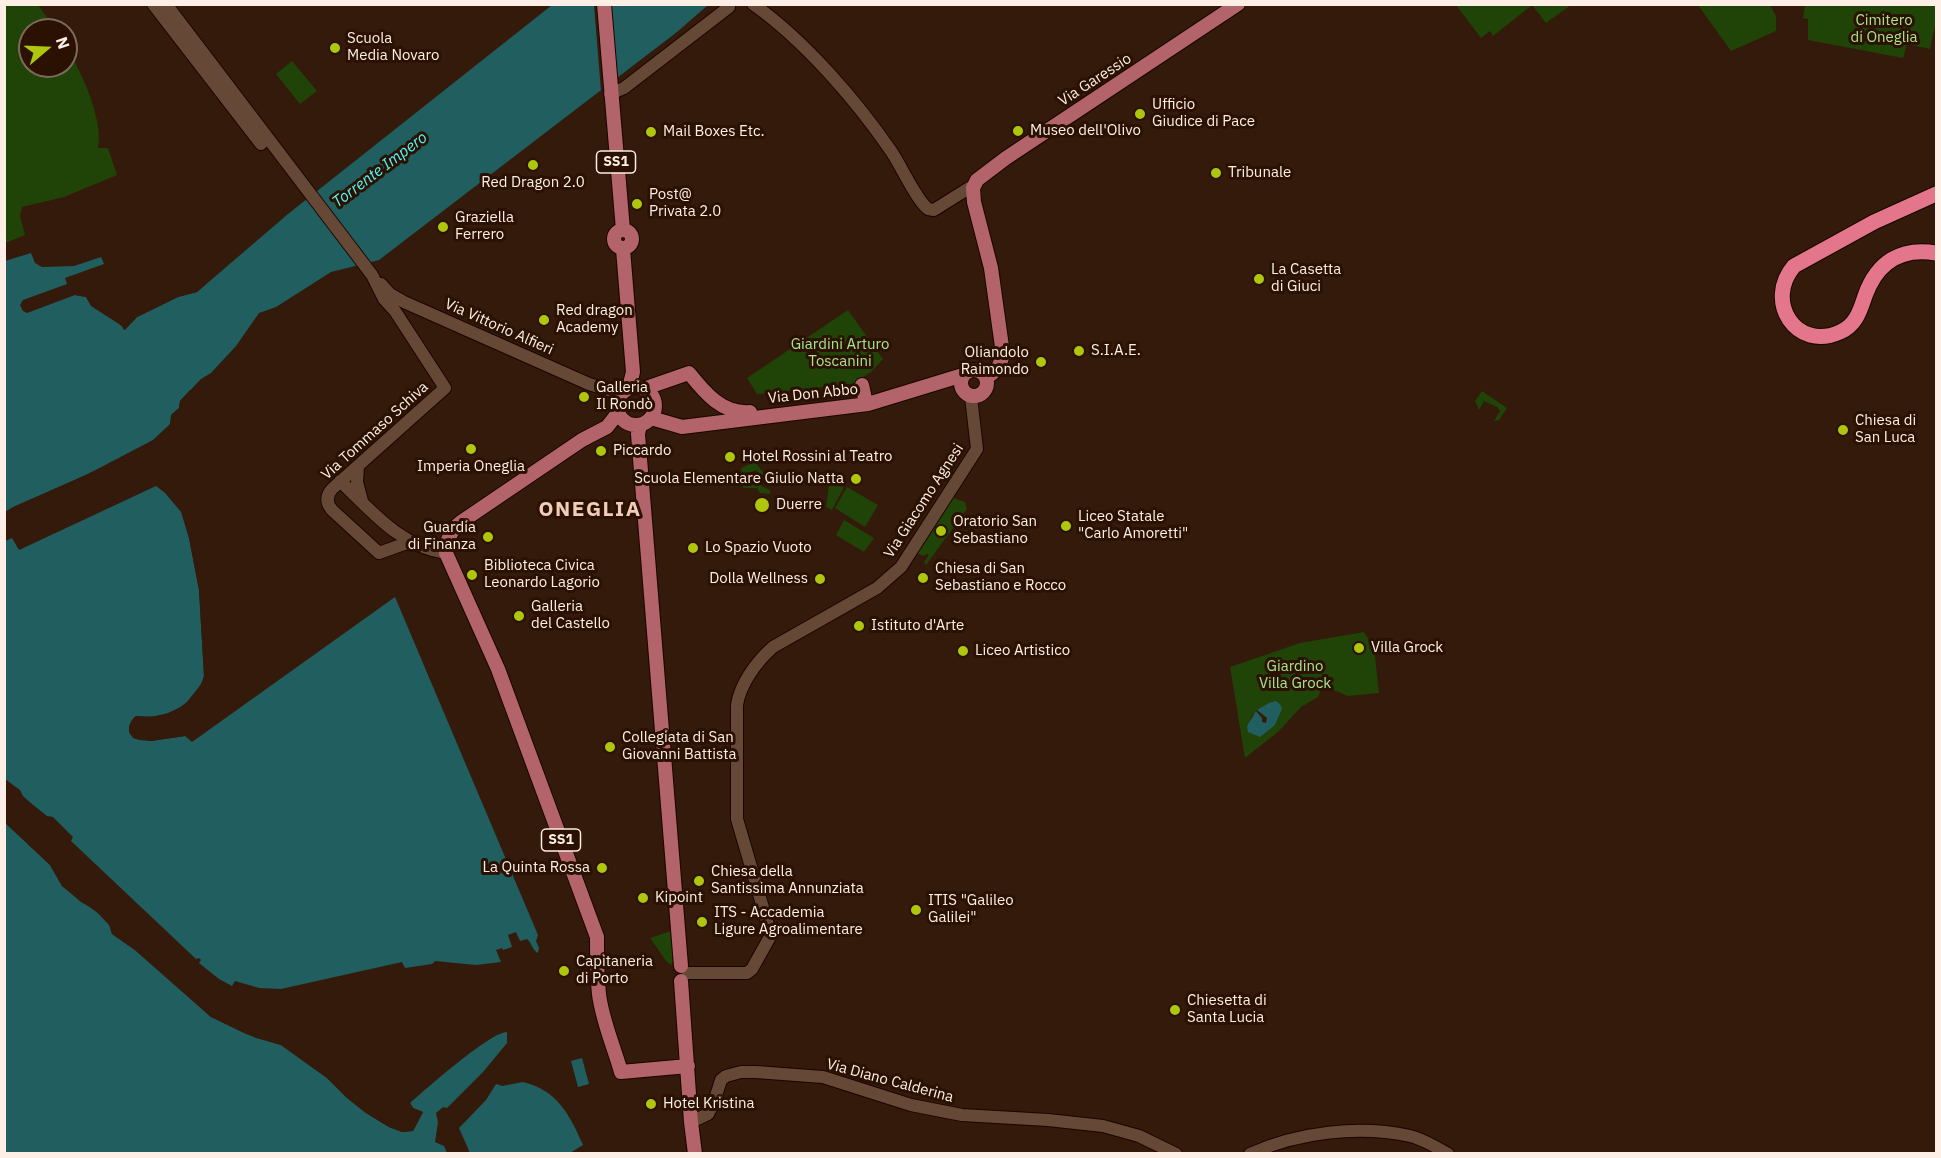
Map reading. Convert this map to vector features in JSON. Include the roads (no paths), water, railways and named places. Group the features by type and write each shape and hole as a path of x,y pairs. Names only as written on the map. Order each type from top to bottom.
{"highway":[{"path":"1936,185 1874,222 1800,261 1787,274 1782,286 1783,307 1788,319 1798,329 1820,336 1841,332 1856,319 1870,282 1885,265 1905,253 1920,251 1936,253"},
{"path":"1874,222 1936,194"}],"main road":[{"path":"153,4 286,177 306,189"},
{"path":"166,4 371,272"},
{"name":"SS1","path":"604,4 623,230 617,232 614,240 616,245 623,249 633,389"},
{"name":"Via Garessio","path":"753,4 800,44 859,109 891,151 924,206 934,210 969,188 973,188 977,180 1006,158 1238,4"},
{"path":"610,91 624,88 729,7"},
{"path":"185,46 198,58 205,56"},
{"path":"213,82 221,81 230,89"},
{"path":"257,138 264,138 272,145"},
{"path":"881,401 940,381 957,382 962,380 970,370 982,374 995,373 1000,366 1003,354 991,268 974,202 973,188"},
{"name":"Via Vittorio Alfieri","path":"371,272 390,294 404,302 589,384 633,389"},
{"name":"Via Tommaso Schiva","path":"371,272 384,299 395,311 445,388 330,491 327,503 379,553 404,544 412,544"},
{"path":"632,370 642,379 655,382 665,381"},
{"path":"645,422 626,423 618,413 617,403 633,389 689,373 711,399 721,406 694,425"},
{"path":"962,380 964,392 971,397 980,396 986,390 982,374"},
{"path":"633,389 650,394 654,402 654,411 638,434 683,973 691,1122 695,1154"},
{"name":"Via Don Abbo","path":"721,406 734,411 747,412 864,392 881,401"},
{"name":"Via Giacomo Agnesi","path":"683,973 747,973 758,959 771,935 737,819 737,705 742,687 764,655 773,647 877,588 901,567 976,449 971,397"},
{"name":"Via Don Abbo","path":"645,422 682,427 881,401"},
{"path":"340,482 396,534 412,544 446,553 454,527 582,440 607,427 618,413"},
{"path":"358,466 357,482 362,502"},
{"name":"SS1","path":"446,553 492,654 597,937 599,994 621,1072 688,1066"},
{"name":"Via Diano Calderina","path":"691,1122 708,1113 721,1080 726,1076 741,1072 756,1072 823,1077 911,1105 962,1115 1103,1126 1139,1136 1176,1154"},
{"path":"1250,1154 1269,1146 1305,1137 1361,1131 1413,1136 1448,1154"}],"water":[{"name":"Torrente Impero","path":"552,5 708,5 677,32 379,260 331,272 276,307 259,313 236,346 180,401 179,408 171,415 170,424 161,434 121,458 5,512 5,261 31,253 35,263 42,267 74,266 101,257 104,264 65,278 67,284 23,300 20,305 27,313 75,295 86,297 90,303 125,330 137,317 178,297 197,292 288,214"},
{"path":"156,486 181,512 189,538 199,590 204,676 194,695 178,708 158,716 136,716 130,726 133,738 151,741 185,736 192,742 395,597 538,935 536,941 539,948 538,953 527,939 520,941 516,932 508,935 512,947 496,950 501,962 476,965 435,961 432,964 405,968 402,962 281,989 259,988 235,981 232,986 199,963 201,960 199,958 196,959 71,841 73,837 53,817 47,816 5,779 5,541 12,538 19,550"},
{"path":"1276,701 1282,709 1275,725 1260,737 1248,732 1247,726 1256,711 1262,718 1262,722 1266,723 1267,718 1257,710"},
{"path":"4,822 50,865 62,886 103,917 110,925 112,934 135,950 211,1017 256,1038 281,1045 327,1078 366,1113 389,1127 402,1132 413,1131 423,1112 413,1108 410,1103 473,1051 487,1041 507,1032 507,1043 483,1072 447,1108 443,1107 436,1113 438,1122 435,1142 444,1146 447,1153 5,1153"},
{"path":"582,1058 589,1084 578,1087 571,1061"},
{"path":"523,1082 545,1091 561,1105 583,1145 570,1153 470,1153 459,1128 486,1100 496,1084 502,1086"}],"place":[{"name":"Scuola Media Novaro","path":"335,48"},
{"name":"Ufficio Giudice di Pace","path":"1140,114"},
{"name":"Museo dell'Olivo","path":"1018,131"},
{"name":"Mail Boxes Etc.","path":"651,132"},
{"name":"Red Dragon 2.0","path":"533,165"},
{"name":"Tribunale","path":"1216,173"},
{"name":"Post@ Privata 2.0","path":"637,204"},
{"name":"Graziella Ferrero","path":"443,227"},
{"name":"La Casetta di Giuci","path":"1259,279"},
{"name":"Red dragon Academy","path":"544,320"},
{"name":"S.I.A.E.","path":"1079,351"},
{"name":"Oliandolo Raimondo","path":"1041,362"},
{"name":"Galleria Il Rondò","path":"584,397"},
{"name":"Chiesa di San Luca","path":"1843,430"},
{"name":"Imperia Oneglia","path":"471,449"},
{"name":"Piccardo","path":"601,451"},
{"name":"Hotel Rossini al Teatro","path":"730,457"},
{"name":"Scuola Elementare Giulio Natta","path":"856,479"},
{"name":"Duerre","path":"762,505"},
{"name":"Liceo Statale \"Carlo Amoretti\"","path":"1066,526"},
{"name":"Oratorio San Sebastiano","path":"941,531"},
{"name":"Guardia di Finanza","path":"488,537"},
{"name":"Lo Spazio Vuoto","path":"693,548"},
{"name":"Biblioteca Civica Leonardo Lagorio","path":"472,575"},
{"name":"Chiesa di San Sebastiano e Rocco","path":"923,578"},
{"name":"Dolla Wellness","path":"820,579"},
{"name":"Galleria del Castello","path":"519,616"},
{"name":"Istituto d'Arte","path":"859,626"},
{"name":"Villa Grock","path":"1359,648"},
{"name":"Liceo Artistico","path":"963,651"},
{"name":"Collegiata di San Giovanni Battista","path":"610,747"},
{"name":"La Quinta Rossa","path":"602,868"},
{"name":"Chiesa della Santissima Annunziata","path":"699,881"},
{"name":"Kipoint","path":"643,898"},
{"name":"ITIS \"Galileo Galilei\"","path":"916,910"},
{"name":"ITS - Accademia Ligure Agroalimentare","path":"702,922"},
{"name":"Capitaneria di Porto","path":"564,971"},
{"name":"Chiesetta di Santa Lucia","path":"1175,1010"},
{"name":"Hotel Kristina","path":"651,1104"}],"district":[{"name":"ONEGLIA","path":"590,510"}],"park label":[{"name":"Cimitero di Oneglia","path":"1884,30"},
{"name":"Giardini Arturo Toscanini","path":"840,354"},
{"name":"Giardino Villa Grock","path":"1295,676"}]}
